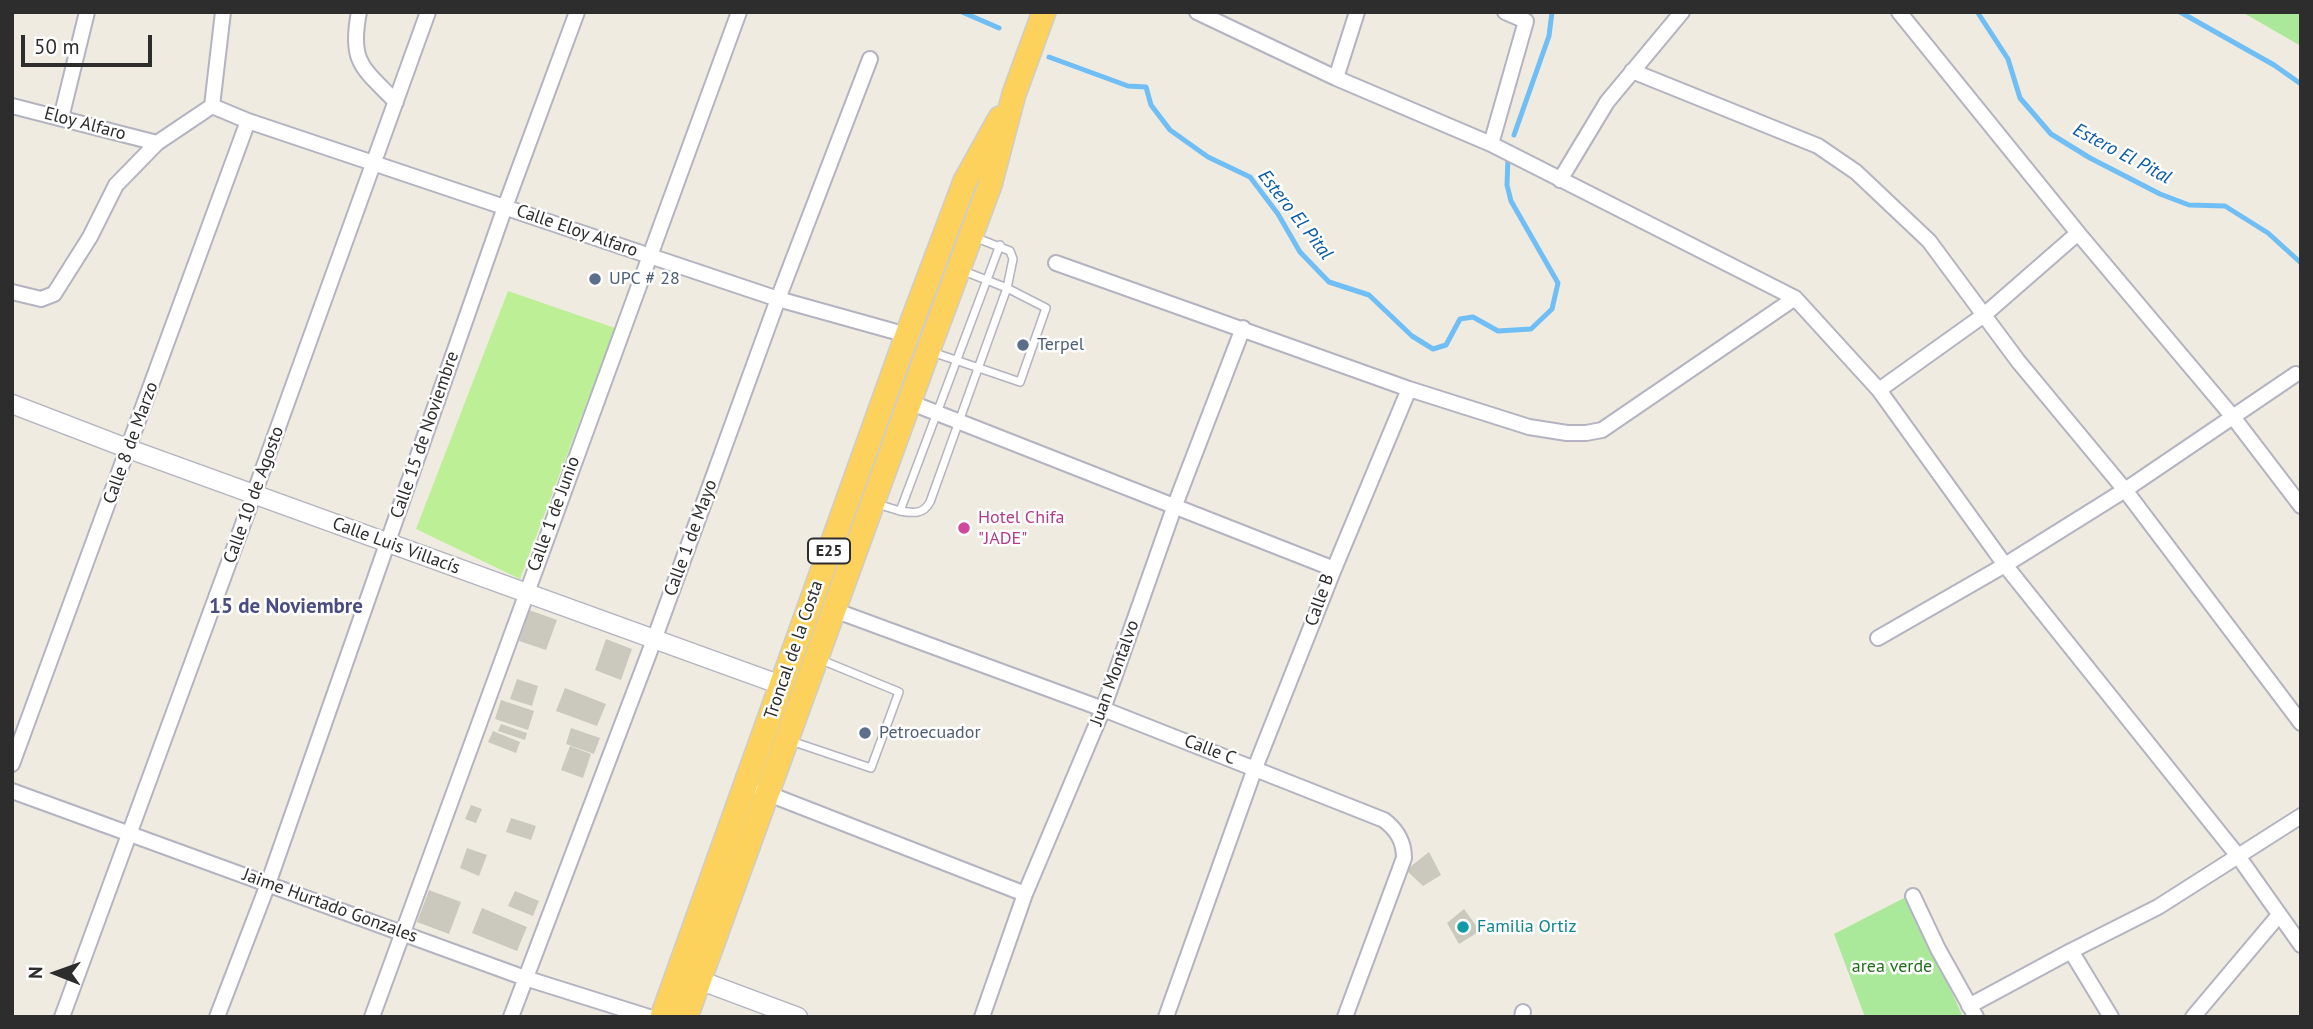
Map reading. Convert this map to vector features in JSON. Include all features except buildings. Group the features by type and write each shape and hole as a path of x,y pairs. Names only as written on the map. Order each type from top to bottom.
{"highway":[{"name":"Troncal de la Costa","path":"662,1017 777,736 815,658 834,610 972,236 996,167 1014,94 1044,12"},
{"name":"Troncal de la Costa","path":"777,736 781,685 907,335 965,181 1014,94"},
{"name":"Troncal de la Costa","path":"686,1017 756,789"}],"street":[{"path":"61,118 86,12"},
{"path":"12,292 41,299 54,294 90,237 116,185 157,143 212,106 223,12"},
{"path":"359,12 355,41 359,63 396,102"},
{"name":"Calle 10 de Agosto","path":"62,1017 428,12"},
{"name":"Calle 15 de Noviembre","path":"216,1017 268,884 505,207 577,12"},
{"name":"Calle 1 de Junio","path":"372,1017 739,12"},
{"path":"1197,12 1336,78 1491,144 1795,298 1879,390 2005,565 2238,856 2301,944"},
{"path":"1336,78 1357,12"},
{"path":"1491,144 1527,17 1506,12"},
{"path":"1560,180 1606,102 1682,12"},
{"path":"1899,12 2078,233 2233,417 2301,506"},
{"name":"Calle 1 de Mayo","path":"511,1017 870,59"},
{"path":"1632,71 1818,146 1856,172 1885,197 1929,242 2018,361 2125,490 2301,723"},
{"name":"Eloy Alfaro","path":"12,106 157,143"},
{"path":"212,106 248,121"},
{"name":"Calle Eloy Alfaro","path":"248,121 778,299 907,335"},
{"name":"Calle 8 de Marzo","path":"12,764 248,121"},
{"path":"1879,390 1984,315 2078,233"},
{"path":"1056,263 1409,389 1529,427 1567,433 1586,433 1602,429 1795,298"},
{"name":"Juan Montalvo","path":"982,1017 1026,894 1103,709 1175,505 1243,328"},
{"path":"1878,638 2005,565 2125,490 2296,374"},
{"path":"1334,569 1349,539 1409,389"},
{"name":"Calle B","path":"909,402 1334,569 1255,768 1166,1017"},
{"name":"Calle Luis Villacís","path":"12,404 129,449 781,685"},
{"name":"Calle C","path":"834,610 1103,709 1384,820 1394,828 1401,839 1404,858 1345,1017"},
{"path":"756,789 1026,894"},
{"name":"Jaime Hurtado Gonzales","path":"12,790 525,978 649,1017"},
{"path":"1913,896 1973,1011 2071,951 2158,907 2301,816"},
{"path":"2193,1017 2279,915"},
{"path":"2071,951 2111,1017"},
{"path":"699,980 798,1017"}],"lane":[{"path":"873,503 900,512 916,513 927,507 960,422 1007,288 1013,259 1010,251 972,236"},
{"path":"900,512 1000,246"},
{"path":"928,351 1020,382 1046,308 1007,288 960,270"},
{"path":"777,736 871,768 899,692 815,658"}],"green space":[{"path":"2242,12 2301,12 2301,46"},
{"path":"508,291 615,328 520,579 416,529"},
{"name":"area verde","path":"1908,896 1963,1017 1865,1017 1834,934"}],"waterway":[{"name":"Estero El Pital","path":"962,12 999,28"},
{"name":"Estero El Pital","path":"1514,135 1549,36 1552,12"},
{"name":"Estero El Pital","path":"2180,12 2274,65 2301,84"},
{"name":"Estero El Pital","path":"1978,13 2008,59 2020,98 2051,134 2090,158 2160,194 2189,205 2225,206 2268,233 2301,263"},
{"name":"Estero El Pital","path":"1049,57 1128,86 1146,87 1151,105 1170,130 1208,157 1250,177 1278,214 1300,252 1329,282 1369,295 1412,336 1433,349 1446,345 1460,319 1473,317 1498,331 1531,329 1552,309 1558,283 1511,201 1507,185 1508,157"}],"place":[{"name":"UPC # 28","path":"595,279"},
{"name":"Terpel","path":"1023,345"},
{"name":"Hotel Chifa \"JADE\"","path":"964,528"},
{"name":"Petroecuador","path":"865,733"},
{"name":"Familia Ortiz","path":"1463,927"}],"district":[{"name":"15 de Noviembre","path":"286,607"}]}
